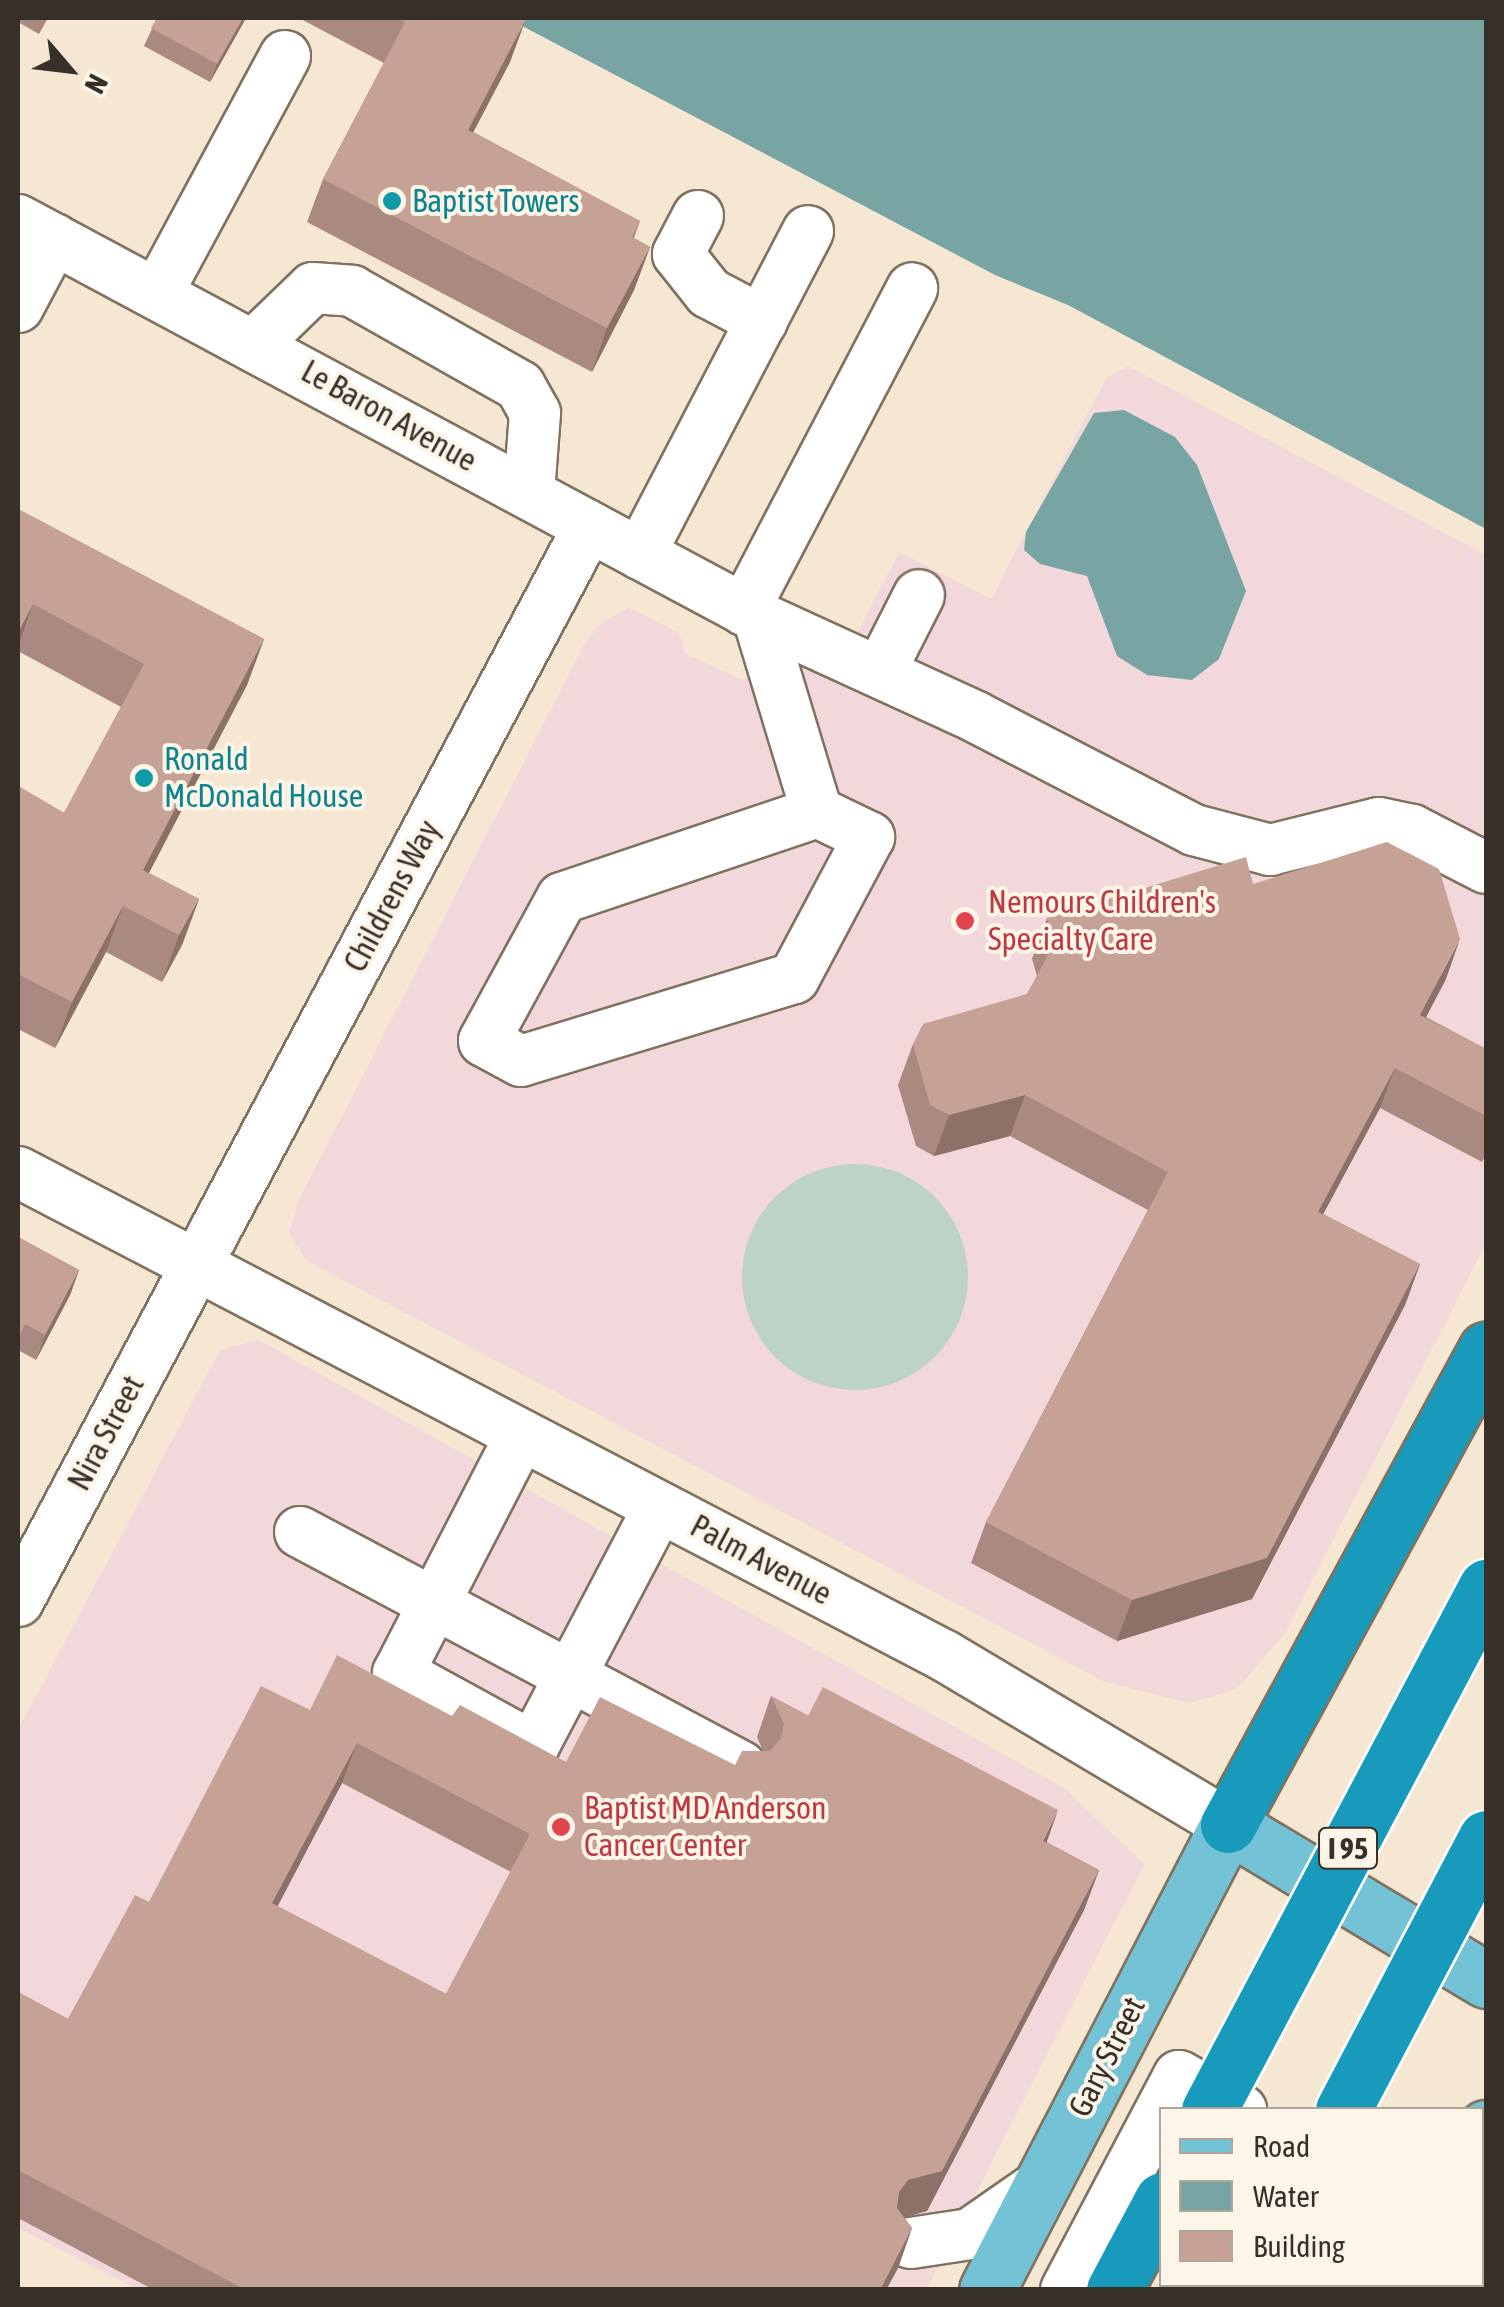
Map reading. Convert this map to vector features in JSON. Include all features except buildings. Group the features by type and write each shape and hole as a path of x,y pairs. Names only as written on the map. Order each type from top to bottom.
{"highway":[{"path":"1228,1825 1486,1350"},
{"name":"I 95","path":"1212,2107 1486,1588"},
{"path":"1345,2107 1486,1838"},
{"path":"1114,2290 1159,2206"}],"main road":[{"name":"Palm Avenue","path":"1228,1825 1486,1980"},
{"name":"Gary Street","path":"987,2290 1228,1825"}],"street":[{"path":"158,292 285,56"},
{"path":"698,216 678,254 709,293 762,321"},
{"path":"18,308 36,229"},
{"name":"Le Baron Avenue","path":"36,229 256,343 751,613 880,672 1213,838 1251,849 1286,849 1336,828 1380,823 1412,830 1483,856"},
{"path":"640,554 808,231"},
{"path":"256,343 313,288 352,292 520,386 535,414 529,493"},
{"path":"816,812 562,898 484,1041 520,1061 794,978 868,837 816,812 751,613 912,288"},
{"name":"Childrens Way","path":"195,1266 589,526"},
{"path":"880,672 920,595"},
{"name":"Palm Avenue","path":"18,1172 945,1656 1228,1825"},
{"name":"Nira Street","path":"18,1601 195,1266"},
{"path":"521,1435 398,1673 534,1747 658,1507"},
{"path":"300,1532 741,1766"},
{"path":"1163,2107 1179,2076 1236,2107"},
{"path":"1066,2290 1159,2114"},
{"path":"911,2243 970,2234 1042,2184"}],"shaded area":[{"name":"Nemours Children's Specialty Care","path":"1128,366 1486,555 1486,1244 1285,1633 1237,1689 1189,1703 1103,1681 307,1261 289,1234 299,1200 586,641 601,624 629,607 679,633 686,654 741,679 815,665 835,675 899,552 991,599 1106,378"},
{"name":"Baptist MD Anderson Cancer Center","path":"259,1340 1066,1789 1144,1865 927,2289 137,2289 18,2228 18,1730 220,1350"}],"green space":[{"path":"855,1164 898,1173 935,1197 959,1234 968,1277 959,1320 935,1357 898,1381 855,1390 812,1381 775,1357 751,1320 742,1277 751,1234 775,1197 812,1173"}],"water":[{"path":"507,18 1486,18 1486,529 1068,305 995,275"},
{"path":"1124,410 1175,437 1197,465 1246,591 1219,659 1192,680 1147,675 1117,656 1087,576 1040,564 1024,550 1026,532 1094,413"}],"place":[{"name":"Baptist Towers","path":"392,201"},
{"name":"Ronald McDonald House","path":"144,778"},
{"name":"Nemours Children's Specialty Care","path":"965,921"},
{"name":"Baptist MD Anderson Cancer Center","path":"561,1827"}]}
